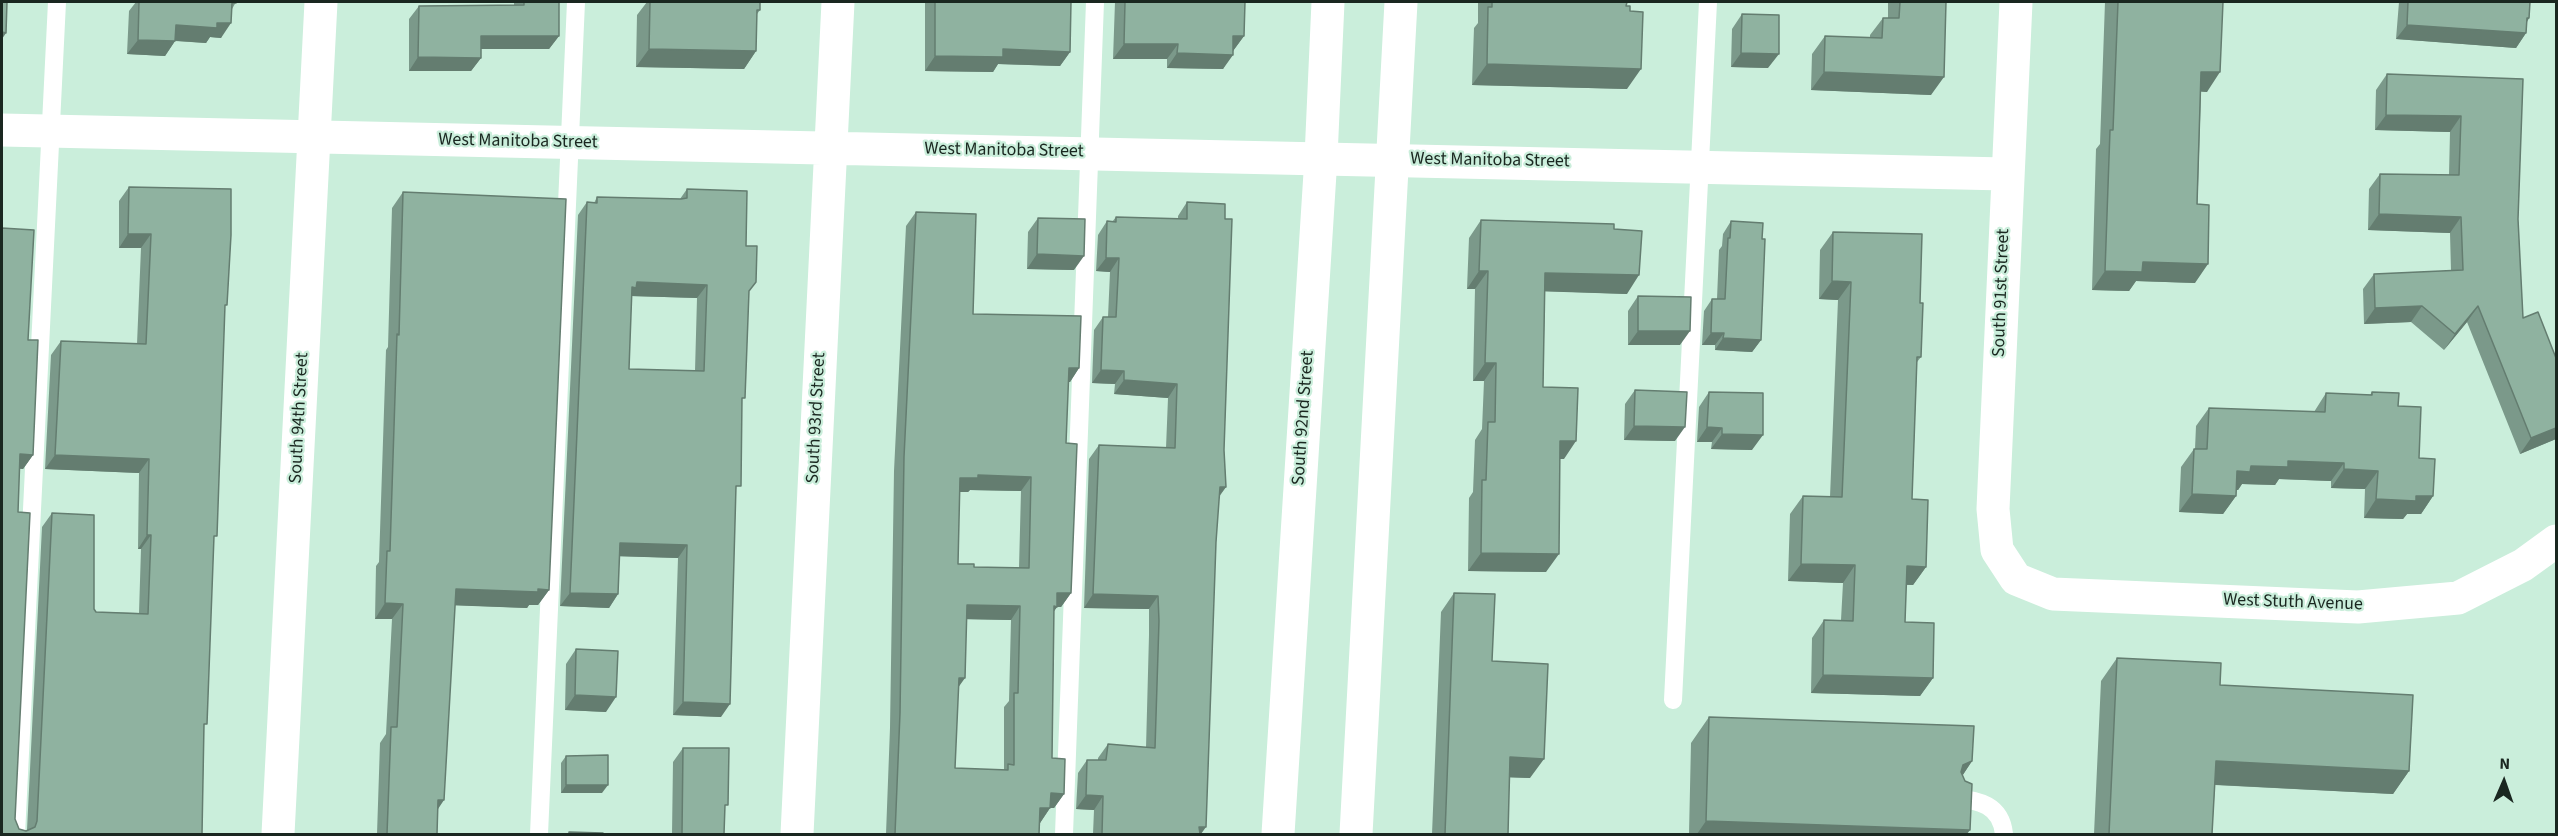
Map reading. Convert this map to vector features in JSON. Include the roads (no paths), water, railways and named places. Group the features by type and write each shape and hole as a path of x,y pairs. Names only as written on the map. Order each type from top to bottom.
{"street":[{"name":"South 94th Street","path":"278,834 321,2"},
{"name":"South 93rd Street","path":"797,834 838,2"},
{"name":"South 92nd Street","path":"1278,834 1321,157 1328,2"},
{"path":"1356,834 1401,2"},
{"name":"South 91st Street","path":"2016,2 2006,174 1994,509 1997,550 2016,579"},
{"name":"West Manitoba Street","path":"2,130 1321,157 2006,174"},
{"name":"West Stuth Avenue","path":"2016,579 2053,594 2358,607 2458,598 2523,565 2556,541"}],"lane":[{"path":"16,834 57,2"},
{"path":"539,834 576,2"},
{"path":"1064,834 1095,2"},
{"path":"1673,700 1708,2"},
{"path":"1954,798 1978,800 1994,810 2003,824 2004,834"}]}
